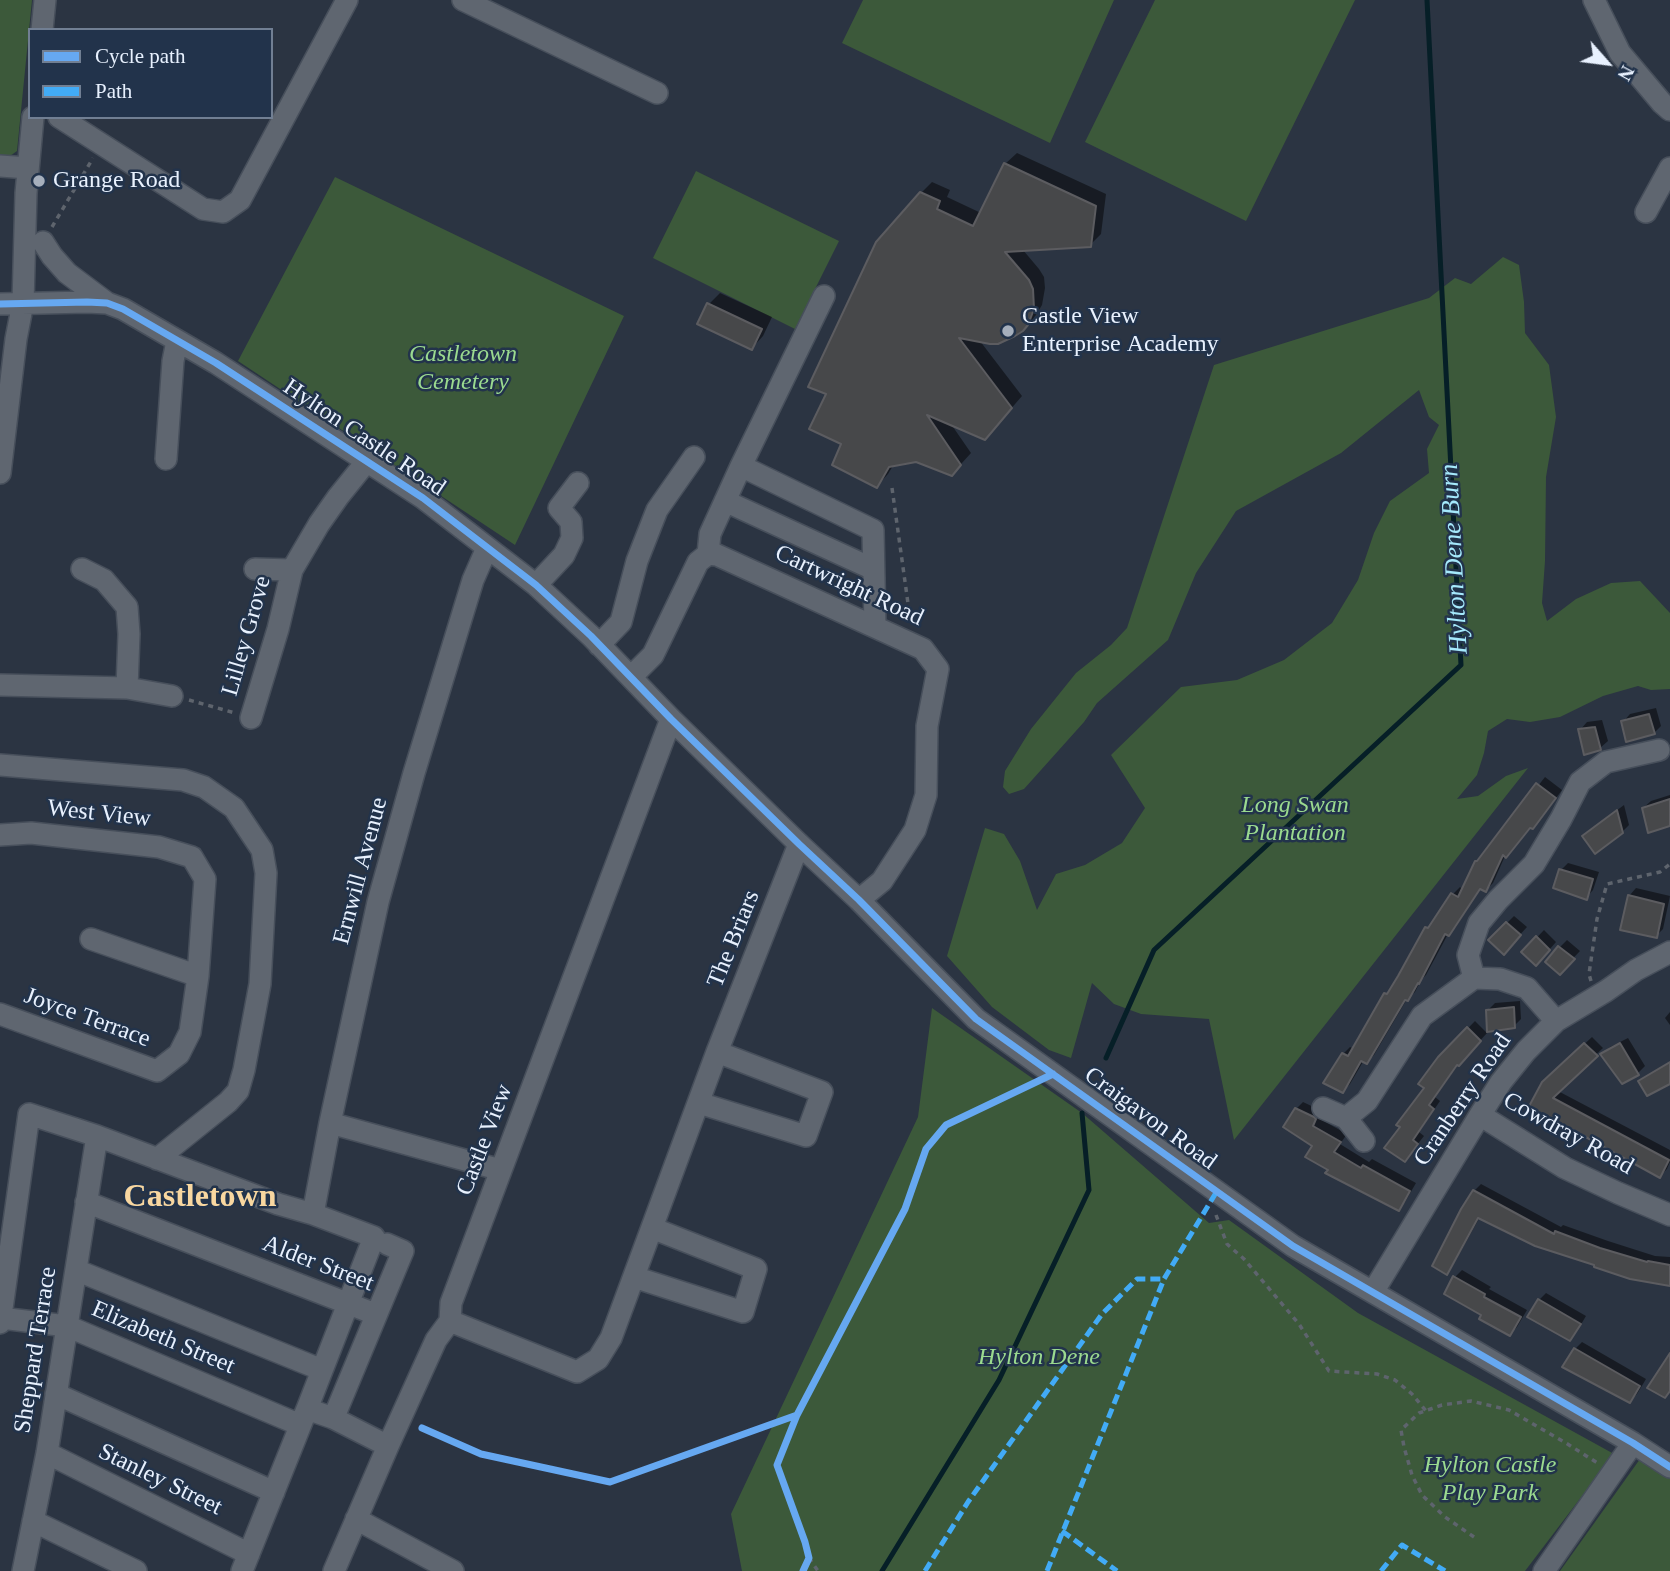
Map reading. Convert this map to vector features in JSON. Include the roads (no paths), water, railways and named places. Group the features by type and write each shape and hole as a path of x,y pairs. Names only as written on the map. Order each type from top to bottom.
{"street":[{"path":"42,28 45,0"},
{"path":"62,119 203,209 223,212 240,200 347,0"},
{"path":"463,0 657,93"},
{"path":"1594,0 1620,53 1670,110"},
{"path":"0,473 16,339 23,303 26,193 33,119"},
{"path":"0,166 28,168"},
{"path":"1646,212 1670,168"},
{"name":"Hylton Castle Road","path":"43,242 67,273 107,303 123,309 216,363 423,498 536,585 671,719"},
{"path":"631,677 653,655 698,562 708,554 710,534 824,296"},
{"name":"Hylton Castle Road","path":"0,304 107,303"},
{"path":"166,459 173,360 177,341"},
{"path":"599,645 621,622 637,561 657,510 694,457"},
{"name":"Lilley Grove","path":"251,718 278,629 292,570 319,524 367,461"},
{"path":"741,466 873,530 875,627"},
{"path":"536,585 564,555 572,538 571,522 559,508 578,483"},
{"path":"725,501 873,569"},
{"name":"Ernwill Avenue","path":"313,1214 378,902 472,580 487,548"},
{"name":"Cartwright Road","path":"708,554 717,555 923,649 938,669 927,726 926,794 915,830 882,881 859,900"},
{"path":"82,569 104,580 127,607 127,688"},
{"name":"Lilley Grove","path":"256,569 292,570"},
{"path":"0,685 127,688 172,696"},
{"name":"Craigavon Road","path":"671,719 859,900 976,1019 1293,1246 1670,1467"},
{"name":"Castle View","path":"334,1571 436,1340 450,1321 451,1303 671,719"},
{"path":"1474,978 1468,955 1479,923 1534,864 1580,782 1606,762 1659,750"},
{"path":"0,765 183,780 204,786 234,808 262,850 266,873 260,984 238,1091 158,1159"},
{"name":"West View","path":"0,835 31,834 159,847 192,857 205,879 198,976"},
{"name":"The Briars","path":"450,1321 577,1372 598,1359 611,1338 717,1052 799,844"},
{"path":"91,939 198,976"},
{"name":"Cranberry Road","path":"1373,1292 1480,1115 1501,1082 1526,1051 1556,1021 1636,970 1670,952"},
{"name":"Joyce Terrace","path":"0,1014 157,1071 179,1054 190,1032 198,976"},
{"path":"1346,1118 1367,1101 1422,1016 1474,978 1500,979 1528,988 1556,1021"},
{"path":"699,1103 806,1136 822,1092 717,1052"},
{"path":"1324,1108 1346,1118 1364,1141"},
{"path":"0,1320 29,1114 97,1136 374,1237 246,1562"},
{"name":"Cowdray Road","path":"1480,1115 1566,1168 1670,1215"},
{"path":"330,1124 501,1170"},
{"name":"Sheppard Terrace","path":"23,1571 47,1453 97,1136"},
{"name":"Alder Street","path":"86,1202 375,1314"},
{"path":"634,1277 743,1312 756,1269 652,1228"},
{"path":"337,1412 403,1251 387,1244"},
{"path":"76,1270 322,1370"},
{"name":"Elizabeth Street","path":"0,1320 68,1326 304,1417 333,1418 388,1446"},
{"path":"56,1394 274,1492"},
{"path":"1544,1571 1633,1444"},
{"name":"Stanley Street","path":"47,1453 246,1562"},
{"path":"356,1519 453,1571"},
{"path":"33,1521 136,1571"}],"waterway":[{"name":"Hylton Dene Burn","path":"1106,1058 1154,950 1461,665 1427,0"},
{"name":"Hylton Dene Burn","path":"882,1571 999,1380 1089,1190 1082,1113"}],"place":[{"name":"Grange Road","path":"39,181"},
{"name":"Castle View Enterprise Academy","path":"1008,331"}],"district":[{"name":"Castletown","path":"200,1198"}],"park label":[{"name":"Castletown Cemetery","path":"463,369"},
{"name":"Long Swan Plantation","path":"1295,820"},
{"name":"Hylton Dene","path":"1039,1358"},
{"name":"Hylton Castle Play Park","path":"1490,1480"}]}
